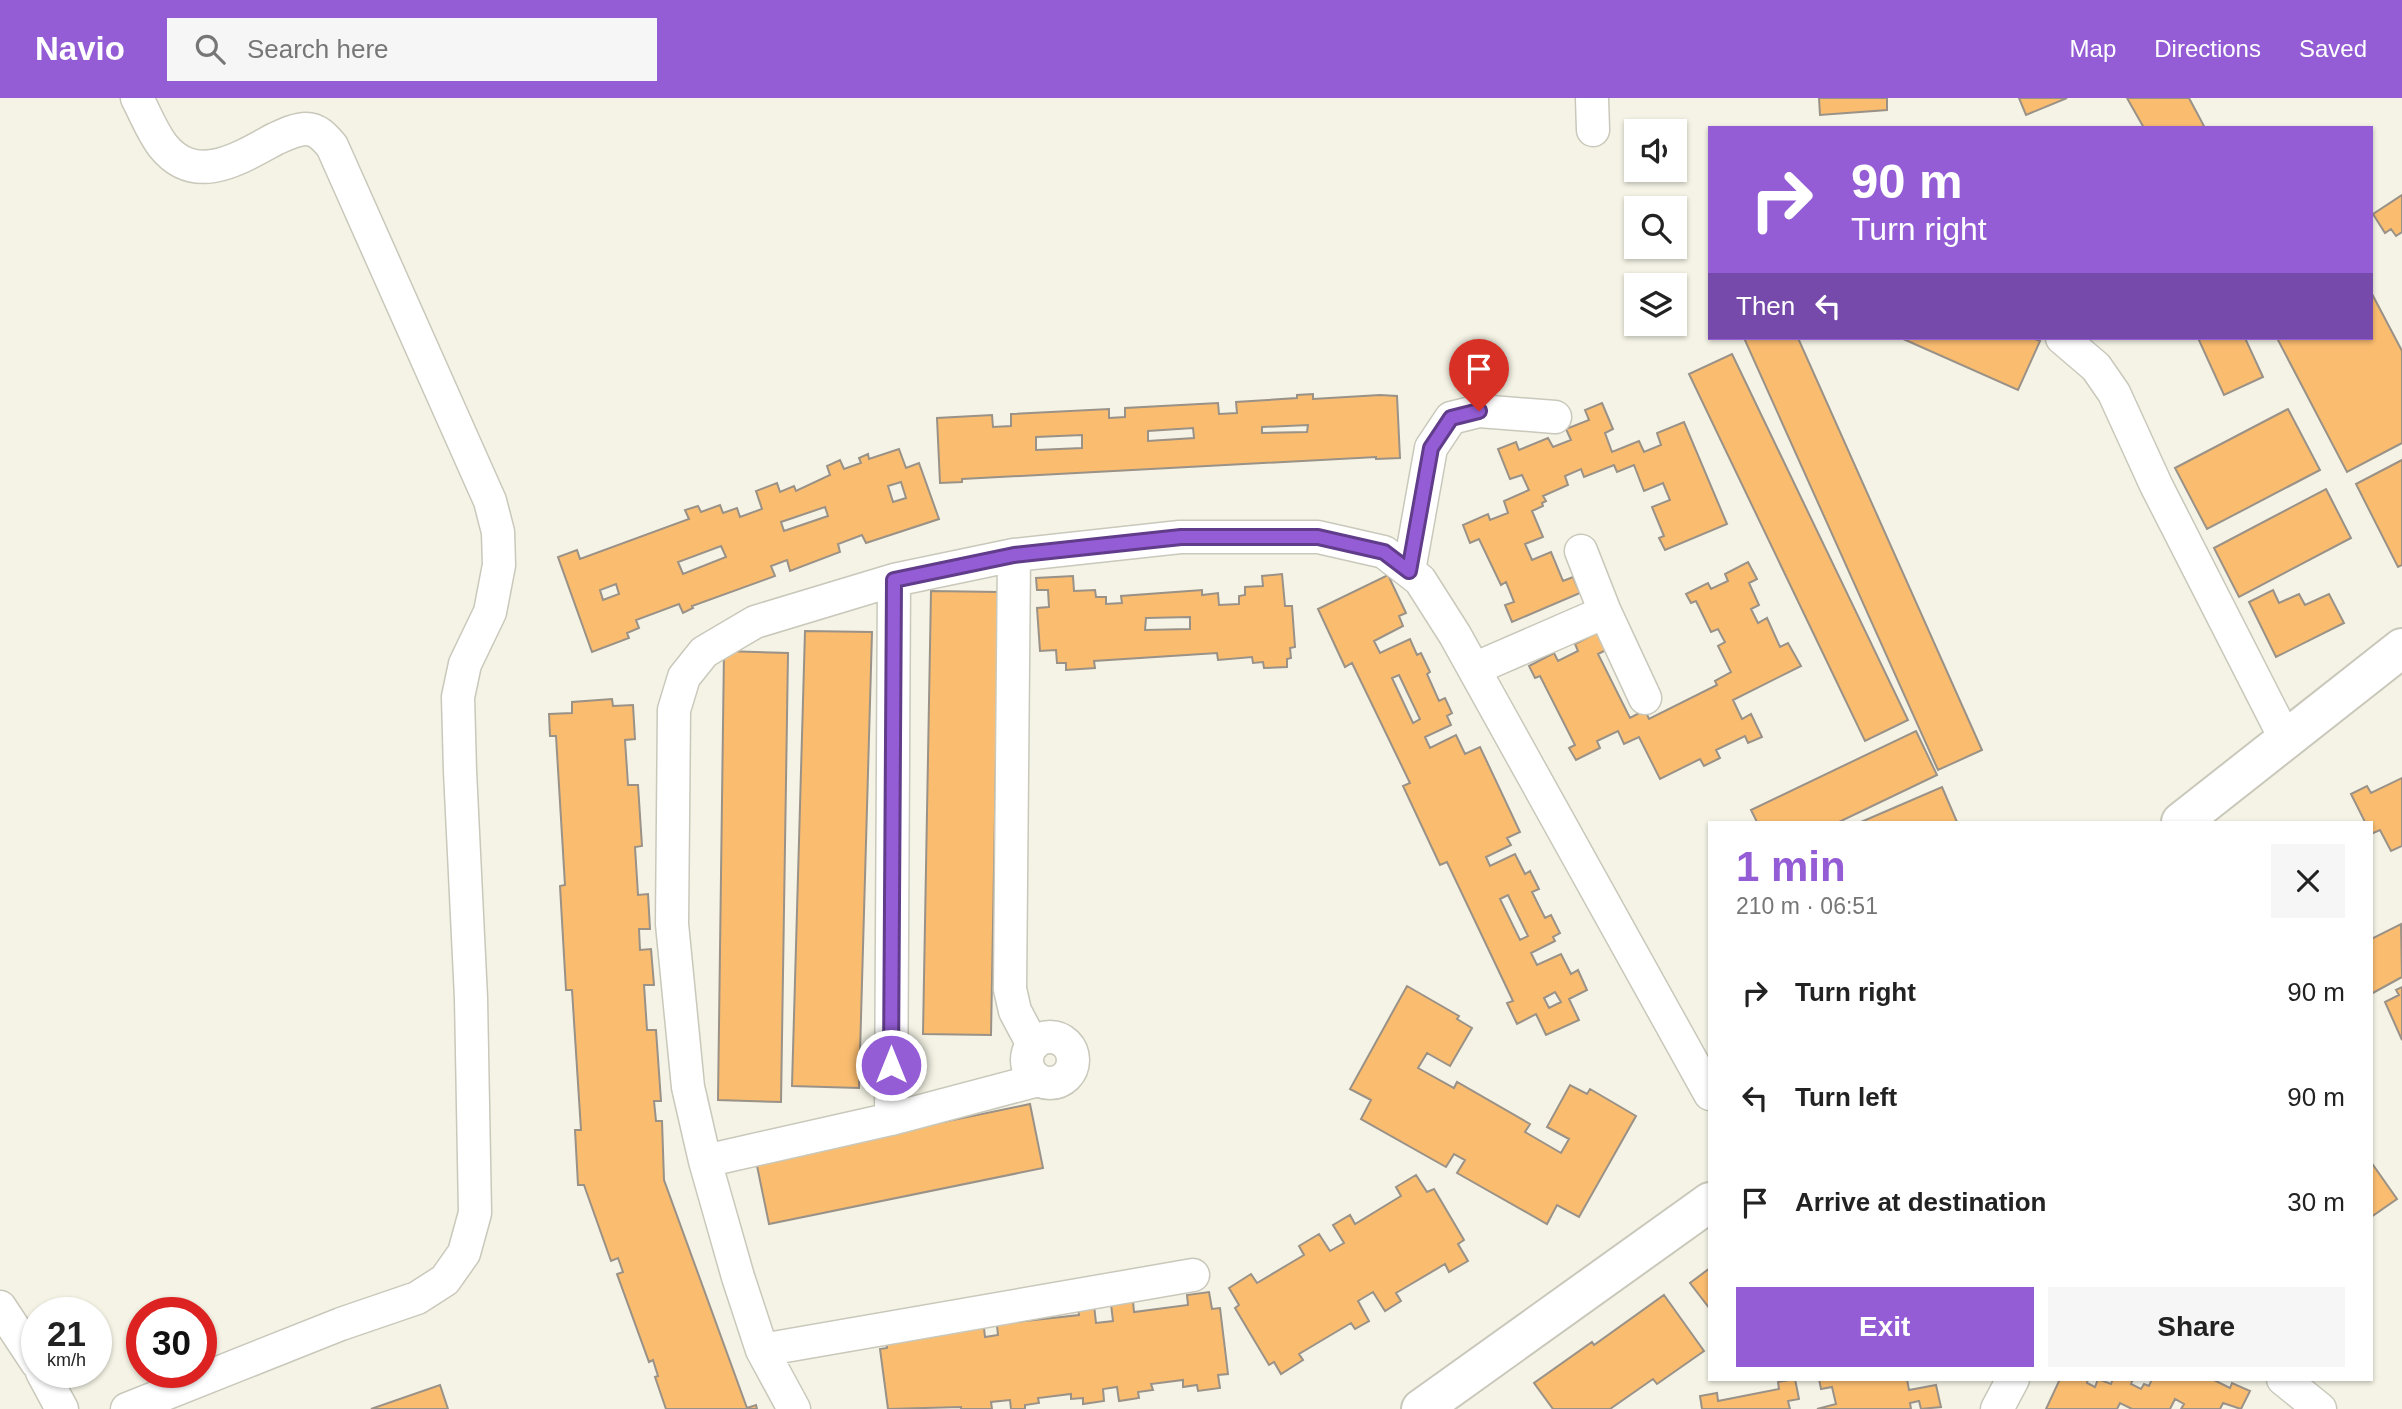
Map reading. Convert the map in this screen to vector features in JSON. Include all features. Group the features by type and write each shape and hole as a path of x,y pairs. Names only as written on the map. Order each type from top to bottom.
{"street":[{"path":"127,1409 341,1324 417,1298 445,1280 464,1252 475,1213 471,998 458,697 465,664 490,612 499,565 498,532 490,501 332,146 319,132 306,129 288,133 227,164 202,167 181,162 163,146 137,98"},
{"path":"1592,98 1593,130"},
{"path":"2064,340 2096,367 2114,393 2156,485 2286,740"},
{"path":"1409,571 1431,448 1451,418 1479,411 1555,417"},
{"path":"794,1409 762,1350 738,1278 705,1161 688,1087 672,923 674,710 684,677 704,652 755,622 894,580 1014,555 1181,537 1318,537 1384,552 1420,580 1455,635 1708,1090"},
{"path":"1581,551 1605,612 1645,698"},
{"path":"1014,555 1010,989 1015,1011 1033,1045"},
{"path":"891,1119 894,580"},
{"path":"1474,669 1605,612"},
{"path":"2182,821 2402,648"},
{"path":"1046,1038 1060,1040 1066,1044 1072,1057 1070,1071 1059,1081 1045,1083 1038,1080 1028,1068 1027,1060 1033,1045 1046,1038"},
{"path":"705,1161 891,1119 1038,1080"},
{"path":"1421,1409 1708,1203"},
{"path":"762,1350 1193,1275"},
{"path":"0,1307 21,1339"},
{"path":"1997,1409 2012,1381"},
{"path":"2285,1381 2320,1409"},
{"path":"51,1388 62,1409"}],"building":[{"path":"1819,98 1887,98 1887,110 1820,115"},
{"path":"2019,98 2067,98 2026,115"},
{"path":"2127,98 2189,98 2204,126 2143,126"},
{"path":"2402,195 2402,232 2396,236 2391,229 2385,233 2373,214"},
{"path":"2373,296 2402,351 2402,443 2347,472 2278,340 2373,340"},
{"path":"1745,340 1799,340 1982,750 1938,770"},
{"path":"1906,340 2040,341 2018,390"},
{"path":"2199,340 2246,340 2263,377 2224,395"},
{"path":"1732,354 1908,720 1865,741 1689,374"},
{"path":"1313,394 1313,399 1397,396 1400,458 1376,457 962,479 962,482 940,483 937,418 992,415 993,427 1011,426 1011,414 1109,409 1109,418 1125,417 1125,408 1218,403 1219,414 1237,413 1236,402 1297,398 1297,395","holes":["1308,425 1307,432 1262,433 1262,427","1193,428 1194,438 1148,441 1148,431","1082,435 1082,448 1036,450 1036,437"]},
{"path":"1602,403 1613,429 1605,433 1612,452 1639,441 1644,452 1661,445 1657,433 1684,422 1727,524 1665,550 1659,538 1664,536 1652,507 1670,500 1663,483 1644,491 1634,465 1617,472 1614,465 1584,477 1581,469 1565,476 1568,485 1543,496 1546,501 1542,503 1543,506 1532,511 1543,537 1525,544 1532,560 1551,552 1563,581 1573,577 1580,593 1512,622 1505,605 1514,602 1506,582 1501,585 1479,539 1470,543 1463,525 1488,514 1490,520 1508,513 1504,501 1529,490 1522,475 1510,479 1498,449 1516,442 1519,450 1548,438 1553,447 1571,440 1566,429 1589,420 1585,410"},
{"path":"2288,409 2320,470 2207,529 2175,468"},
{"path":"899,449 906,468 919,463 939,519 866,543 862,535 838,544 840,552 790,571 787,560 771,566 775,576 692,606 693,608 683,613 679,604 636,620 639,628 627,633 629,638 592,652 558,557 577,550 580,559 689,519 685,510 698,506 701,512 720,505 723,513 737,508 740,517 762,509 756,491 777,483 780,492 794,486 796,491 830,475 827,466 840,460 844,469 861,463 859,458 868,454 869,459","holes":["901,482 906,498 893,502 888,486","825,507 828,516 784,531 781,522","721,546 726,557 683,574 678,562","616,584 619,594 603,600 600,590"]},
{"path":"2402,460 2402,565 2398,567 2356,484"},
{"path":"2326,489 2351,538 2239,597 2214,548"},
{"path":"1748,562 1757,579 1749,583 1759,605 1751,609 1758,623 1767,618 1780,647 1788,643 1801,666 1733,700 1742,719 1751,714 1762,737 1748,743 1745,736 1716,750 1720,758 1704,766 1700,759 1660,779 1639,737 1624,744 1618,731 1597,741 1600,748 1576,760 1569,748 1575,745 1540,676 1535,678 1529,666 1554,653 1558,661 1578,651 1575,644 1598,632 1606,650 1598,654 1630,718 1645,710 1649,719 1717,685 1715,681 1731,672 1718,646 1725,642 1718,629 1711,632 1696,601 1691,603 1686,594 1708,583 1711,589 1728,581 1725,574"},
{"path":"1282,574 1285,606 1292,606 1295,647 1290,648 1291,658 1287,659 1287,667 1264,668 1263,662 1253,663 1252,657 1218,660 1217,653 1094,661 1095,668 1066,670 1066,663 1057,663 1056,650 1040,651 1037,608 1049,607 1048,590 1037,590 1036,578 1073,576 1074,591 1095,590 1096,597 1106,597 1106,604 1122,603 1121,596 1202,590 1202,595 1218,593 1219,605 1239,604 1239,596 1245,595 1245,587 1263,586 1262,576","holes":["1190,617 1190,629 1145,630 1146,618"]},
{"path":"1388,575 1406,613 1399,616 1403,626 1374,641 1380,653 1410,639 1417,655 1421,653 1430,672 1427,674 1439,701 1445,698 1452,713 1447,716 1451,725 1425,737 1430,748 1456,735 1465,754 1480,747 1520,832 1507,838 1511,845 1486,857 1490,866 1515,854 1525,874 1530,871 1539,889 1532,892 1545,918 1551,915 1560,933 1553,937 1555,941 1531,953 1537,965 1561,954 1571,974 1578,970 1587,990 1569,999 1579,1020 1546,1035 1536,1014 1517,1024 1507,1003 1513,1001 1447,862 1440,865 1403,786 1410,783 1352,663 1345,667 1318,609","holes":["1399,675 1420,719 1413,723 1392,678","1508,895 1528,936 1520,940 1500,899","1555,992 1561,1002 1549,1008 1544,998"]},
{"path":"2273,590 2279,603 2299,594 2305,605 2329,594 2344,623 2276,657 2249,602"},
{"path":"931,591 999,592 991,1035 923,1034"},
{"path":"805,631 872,632 859,1088 792,1086"},
{"path":"724,651 788,653 781,1102 718,1100"},
{"path":"612,699 613,706 633,705 635,739 625,740 628,785 638,785 642,846 635,847 638,895 648,894 650,929 639,929 640,950 651,949 654,985 644,985 647,1030 656,1030 661,1101 654,1101 656,1121 662,1121 664,1180 747,1408 756,1405 757,1409 666,1409 655,1377 658,1376 653,1360 649,1362 617,1274 623,1272 618,1258 611,1261 584,1185 578,1185 575,1130 581,1130 572,990 566,990 560,886 565,885 556,736 550,736 549,714 572,713 572,702"},
{"path":"1916,731 1937,775 1841,821 1756,821 1751,810"},
{"path":"2402,778 2402,846 2391,851 2380,830 2373,833 2373,821 2364,821 2351,794 2367,786 2371,793"},
{"path":"1942,787 1957,821 1863,821"},
{"path":"2401,924 2402,977 2373,993 2373,938"},
{"path":"1407,986 1459,1016 1457,1019 1472,1028 1450,1066 1427,1053 1418,1068 1454,1088 1457,1082 1530,1124 1525,1132 1561,1153 1569,1139 1547,1127 1570,1085 1587,1094 1590,1089 1636,1116 1579,1217 1557,1205 1547,1224 1457,1173 1465,1160 1454,1154 1446,1167 1361,1119 1371,1100 1350,1089"},
{"path":"2402,987 2402,1040 2385,1002 2399,995 2396,990"},
{"path":"1030,1104 1043,1168 769,1224 756,1161"},
{"path":"2373,1165 2397,1199 2373,1216"},
{"path":"1416,1175 1427,1192 1434,1189 1464,1240 1458,1244 1468,1261 1449,1272 1445,1264 1396,1293 1401,1301 1385,1311 1373,1292 1358,1301 1369,1321 1355,1329 1351,1323 1299,1354 1303,1360 1281,1374 1274,1362 1269,1365 1235,1308 1239,1305 1229,1288 1251,1274 1257,1283 1304,1255 1299,1246 1319,1234 1330,1251 1344,1243 1333,1225 1350,1215 1355,1224 1401,1196 1396,1187"},
{"path":"1708,1270 1708,1306 1690,1283"},
{"path":"1209,1292 1212,1309 1220,1308 1228,1374 1218,1375 1220,1388 1198,1391 1197,1385 1183,1387 1183,1380 1151,1384 1153,1390 1138,1392 1139,1398 1119,1401 1117,1387 1103,1389 1104,1401 1083,1404 1083,1398 1071,1399 1071,1394 1038,1398 1039,1403 1025,1405 1025,1409 1011,1409 1010,1400 991,1402 992,1409 888,1409 880,1349 887,1348 885,1331 983,1319 985,1337 998,1335 996,1317 1016,1314 1016,1322 1079,1315 1078,1307 1094,1305 1096,1323 1113,1321 1111,1304 1133,1301 1134,1312 1188,1305 1187,1295"},
{"path":"1664,1295 1704,1351 1657,1384 1653,1379 1610,1409 1553,1409 1534,1383 1592,1342 1594,1345"},
{"path":"1795,1381 1799,1399 1788,1401 1790,1409 1702,1409 1700,1396 1717,1393 1718,1401 1779,1389 1778,1382"},
{"path":"1819,1381 1907,1381 1909,1390 1936,1385 1941,1407 1921,1409 1919,1401 1910,1403 1911,1409 1817,1409 1836,1404 1832,1387 1821,1389"},
{"path":"2059,1381 2088,1381 2095,1387 2097,1381 2111,1384 2112,1381 2132,1381 2131,1384 2141,1389 2144,1384 2149,1386 2151,1381 2216,1381 2230,1388 2232,1383 2250,1391 2241,1409 2223,1403 2220,1409 2181,1409 2184,1404 2175,1399 2170,1409 2132,1409 2120,1403 2117,1409 2046,1409"},
{"path":"440,1385 448,1409 371,1409"}],"route":[{"path":"891,1065 894,580 1014,555 1181,537 1318,537 1384,552 1409,571 1431,448 1451,418 1479,411"}]}
